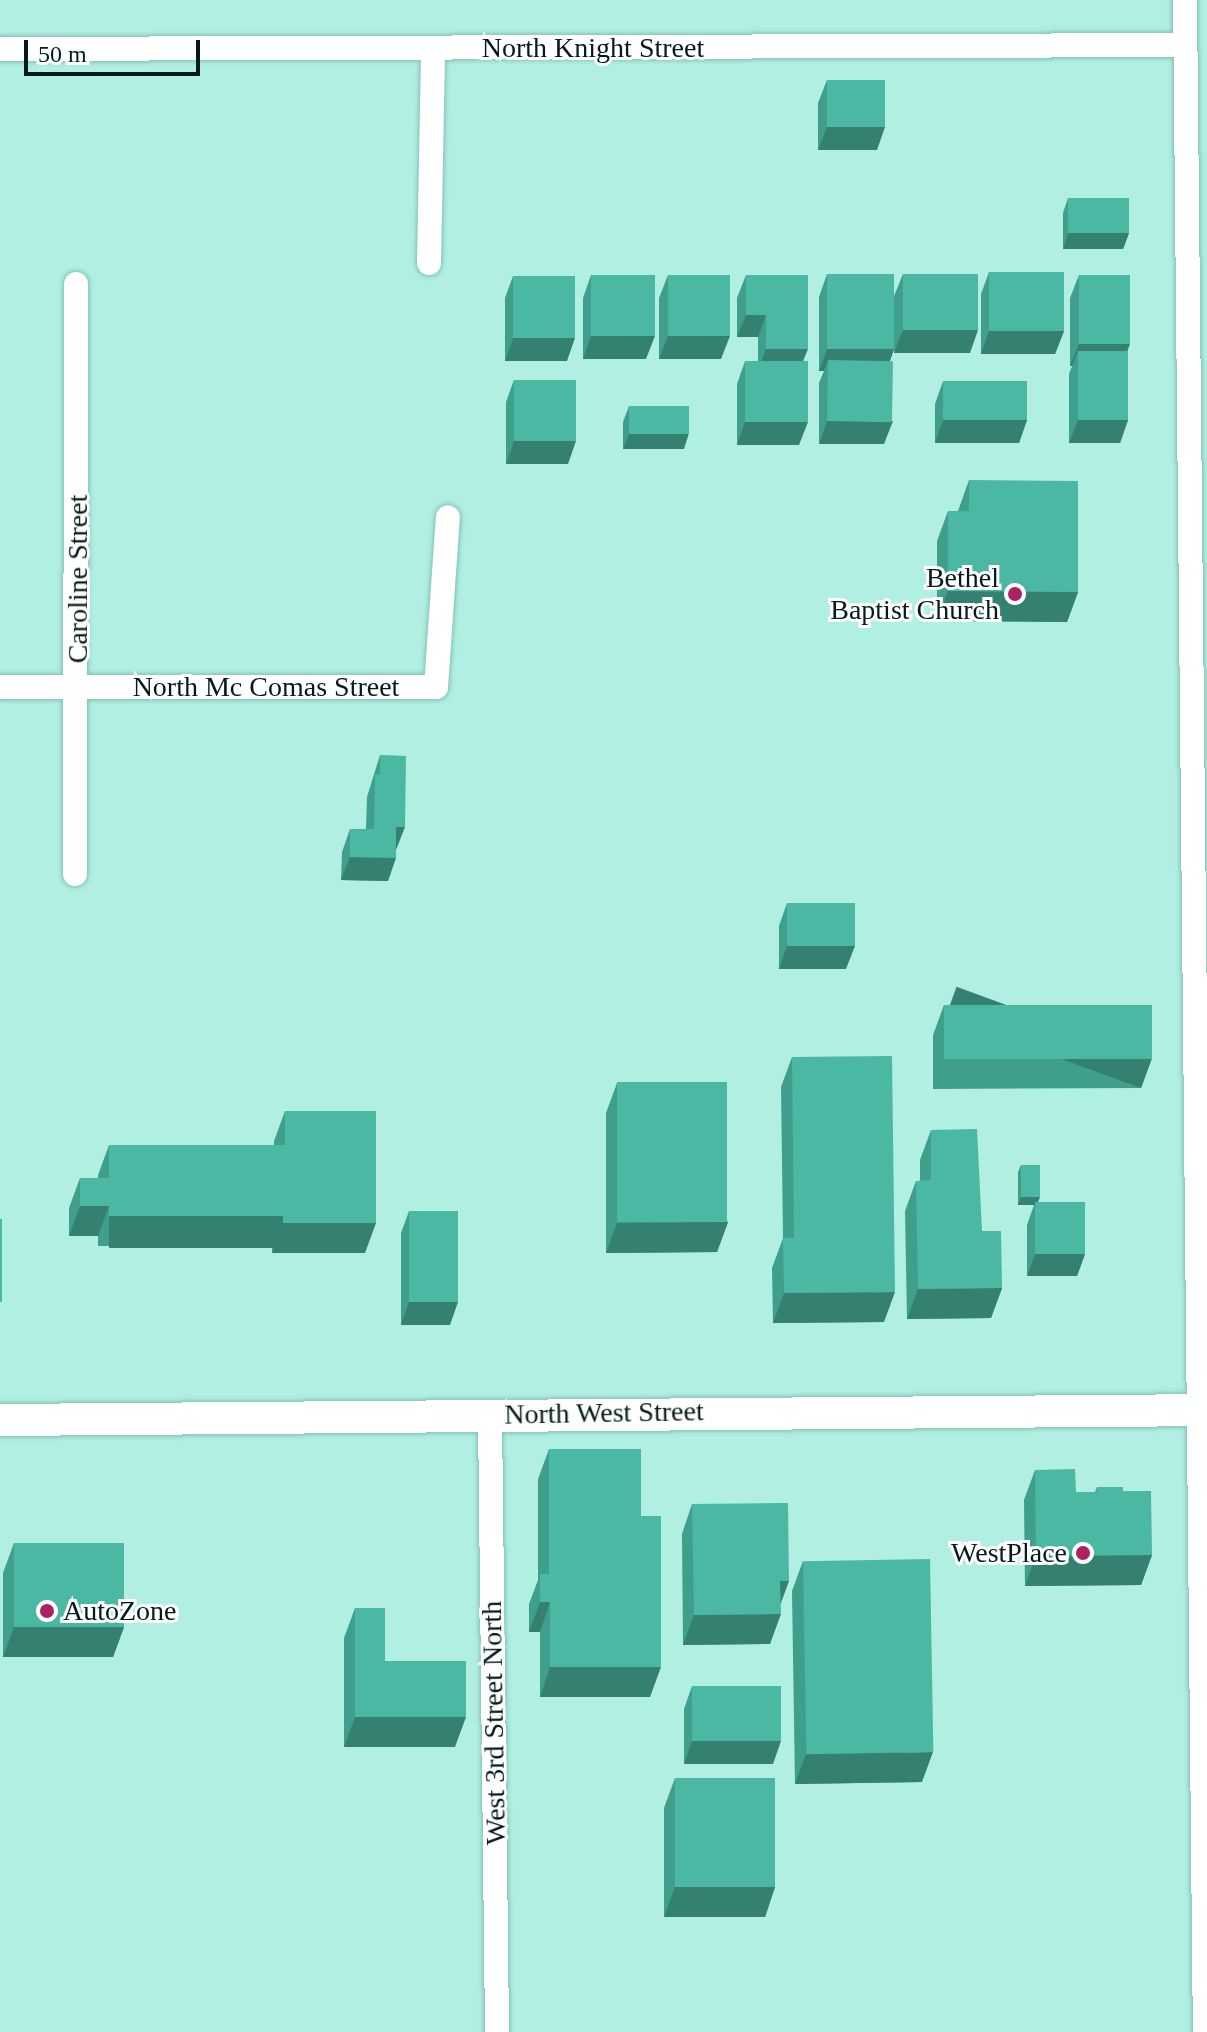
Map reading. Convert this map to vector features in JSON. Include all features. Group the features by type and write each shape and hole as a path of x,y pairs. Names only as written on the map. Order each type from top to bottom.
{"main road":[{"name":"North West Street","path":"0,1420 1202,1410"}],"street":[{"path":"1185,0 1185,45 1197,165 1205,2032"},
{"name":"North Knight Street","path":"0,49 1185,45"},
{"path":"429,263 433,48"},
{"name":"Caroline Street","path":"75,874 79,686 76,284"},
{"name":"North Mc Comas Street","path":"0,687 436,687 448,517"},
{"name":"West 3rd Street North","path":"490,1414 497,2032"}],"building":[{"path":"827,80 885,80 885,127 827,127"},
{"path":"1068,198 1129,198 1129,233 1068,233"},
{"path":"989,272 1064,272 1064,331 989,331"},
{"path":"827,274 894,274 894,349 827,349"},
{"path":"903,274 978,274 978,330 903,330"},
{"path":"591,275 655,275 655,336 591,336"},
{"path":"668,275 730,275 730,336 668,336"},
{"path":"746,275 808,275 808,349 766,349 766,315 746,315"},
{"path":"1079,275 1130,275 1130,344 1079,344"},
{"path":"513,276 575,276 575,338 513,338"},
{"path":"1078,351 1128,351 1128,420 1078,420"},
{"path":"828,360 893,361 892,422 827,421"},
{"path":"745,361 808,361 808,422 745,422"},
{"path":"514,380 576,380 576,441 514,441"},
{"path":"943,381 1027,381 1027,420 943,420"},
{"path":"629,406 689,406 689,434 629,434"},
{"path":"969,480 1078,481 1078,592 948,591 948,511 969,511"},
{"path":"380,755 406,756 405,827 396,827 396,858 350,857 350,829 374,829 375,774 380,775"},
{"path":"787,903 855,903 855,946 787,946"},
{"path":"944,1005 1152,1005 1152,1059 944,1059"},
{"path":"892,1056 895,1292 784,1293 783,1238 794,1238 792,1057"},
{"path":"617,1082 727,1082 727,1222 617,1222"},
{"path":"285,1111 376,1111 376,1223 283,1223 283,1216 109,1216 109,1206 80,1206 80,1178 109,1178 109,1145 285,1145"},
{"path":"977,1129 982,1231 1001,1231 1002,1288 918,1289 916,1181 931,1180 931,1130"},
{"path":"1021,1165 1040,1165 1040,1197 1021,1197"},
{"path":"1035,1202 1085,1202 1085,1254 1035,1254"},
{"path":"409,1211 458,1211 458,1302 409,1302"},
{"path":"0,1219 2,1219 0,1302"},
{"path":"549,1449 641,1449 641,1516 661,1516 661,1667 550,1667 550,1602 540,1602 540,1574 549,1574"},
{"path":"1075,1469 1076,1492 1097,1492 1097,1487 1151,1491 1152,1555 1036,1556 1035,1470"},
{"path":"788,1503 789,1581 780,1581 781,1614 694,1615 692,1504"},
{"path":"14,1543 124,1543 124,1627 14,1627"},
{"path":"930,1559 933,1752 806,1754 803,1561"},
{"path":"355,1608 385,1608 385,1661 466,1661 466,1717 355,1717"},
{"path":"692,1686 781,1686 781,1741 692,1741"},
{"path":"675,1778 775,1778 775,1887 675,1887"}],"place":[{"name":"Bethel Baptist Church","path":"1015,594"},
{"name":"WestPlace","path":"1083,1553"},
{"name":"AutoZone","path":"47,1611"}]}
